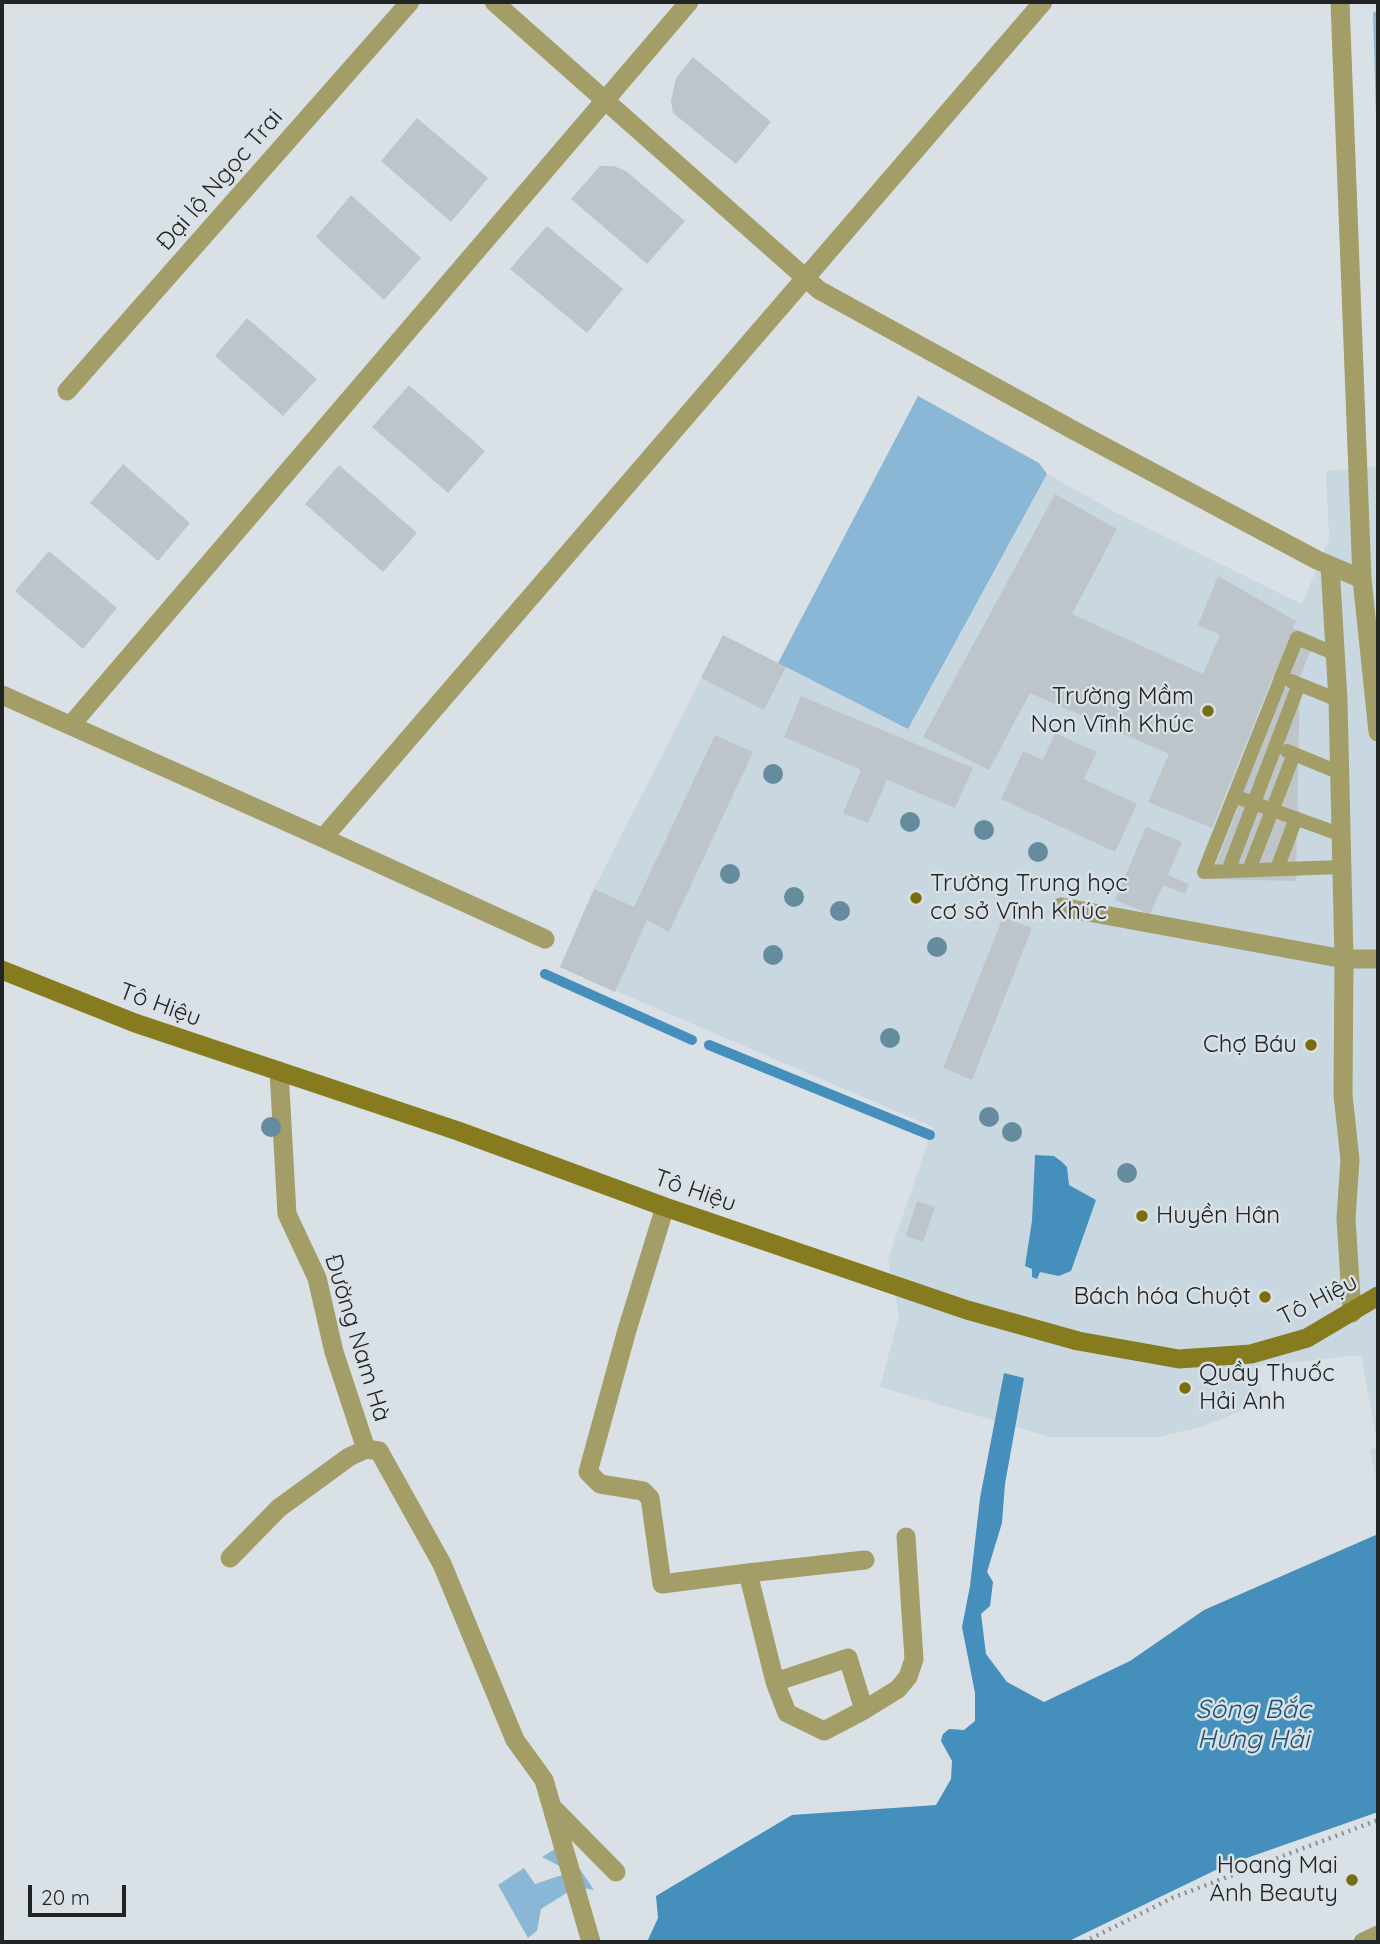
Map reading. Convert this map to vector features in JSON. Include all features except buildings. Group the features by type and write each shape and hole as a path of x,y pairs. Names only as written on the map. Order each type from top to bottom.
{"main road":[{"name":"Tô Hiệu","path":"2,970 135,1023 458,1131 665,1207 967,1310 1128,1352 1179,1359 1251,1354 1307,1338 1378,1296"}],"street":[{"name":"Đại lộ Ngọc Trai","path":"67,391 410,2"},
{"path":"494,2 819,290 1051,418 1330,566 1362,579"},
{"path":"71,725 690,2"},
{"path":"323,838 803,277 1043,2"},
{"path":"1340,2 1362,579 1374,631 1378,732"},
{"path":"1330,566 1338,700 1339,834 1344,959 1343,1095 1350,1160 1346,1218 1352,1313"},
{"path":"2,695 545,939"},
{"path":"1061,907 1344,959 1378,960"},
{"name":"Đường Nam Hà","path":"230,1558 279,1508 349,1457 366,1449 334,1352 317,1278 287,1214 279,1071"},
{"path":"665,1207 627,1330 588,1472 600,1484 643,1491 650,1498 662,1584 865,1560"},
{"path":"366,1449 379,1451 442,1564 515,1740 544,1780 591,1942"},
{"path":"748,1573 775,1682 787,1713 824,1731 898,1689 908,1677 914,1660 906,1537"},
{"path":"775,1682 848,1658 864,1710"},
{"path":"551,1806 616,1872"},
{"path":"1363,1942 1378,1935"}],"lane":[{"path":"1336,654 1297,638 1203,872 1340,867"},
{"path":"1281,678 1338,700"},
{"path":"1228,871 1299,684"},
{"path":"1257,738 1338,772"},
{"path":"1249,870 1294,754"},
{"path":"1234,796 1339,834"},
{"path":"1277,869 1296,818"}],"path":[{"path":"1084,1942 1172,1898 1378,1820"}],"shaded area":[{"path":"1378,10 1378,184 1373,13"},
{"path":"918,396 1039,463 1047,474 908,729 778,663"},
{"path":"1378,466 1378,1447 1361,1355 1259,1366 1262,1403 1198,1428 1158,1437 1050,1437 880,1387 899,1315 888,1259 933,1127 560,967 594,889 723,635 908,729 1047,474 1117,513 1302,604 1329,539 1326,471"},
{"path":"1378,1447 1378,1487 1370,1450"},
{"path":"563,1844 594,1890 576,1887 541,1909 537,1931 528,1938 498,1885 524,1868 535,1884 571,1872 542,1857"}],"water":[{"path":"1035,1155 1054,1156 1067,1167 1069,1185 1096,1200 1071,1271 1059,1276 1040,1272 1037,1279 1032,1277 1032,1269 1025,1266 1032,1221"},
{"name":"Sông Bắc Hưng Hải","path":"1004,1373 1024,1378 1005,1484 1002,1523 987,1572 993,1582 990,1606 981,1614 986,1654 1007,1682 1044,1702 1130,1661 1204,1610 1378,1534 1378,1812 1224,1866 1067,1942 647,1942 658,1918 656,1896 792,1815 936,1805 951,1779 952,1761 941,1741 943,1734 949,1729 964,1730 975,1721 975,1693 962,1627 970,1586 980,1498"}],"waterway":[{"path":"545,974 692,1040"},
{"path":"709,1045 930,1135"}],"place":[{"name":"Trường Mầm Non Vĩnh Khúc","path":"1208,711"},
{"name":"Trường Trung học cơ sở Vĩnh Khúc","path":"916,898"},
{"name":"Chợ Báu","path":"1311,1045"},
{"name":"Huyền Hân","path":"1142,1216"},
{"name":"Bách hóa Chuột","path":"1265,1297"},
{"name":"Quầy Thuốc Hải Anh","path":"1185,1388"},
{"name":"Hoang Mai Anh Beauty","path":"1352,1880"}]}
